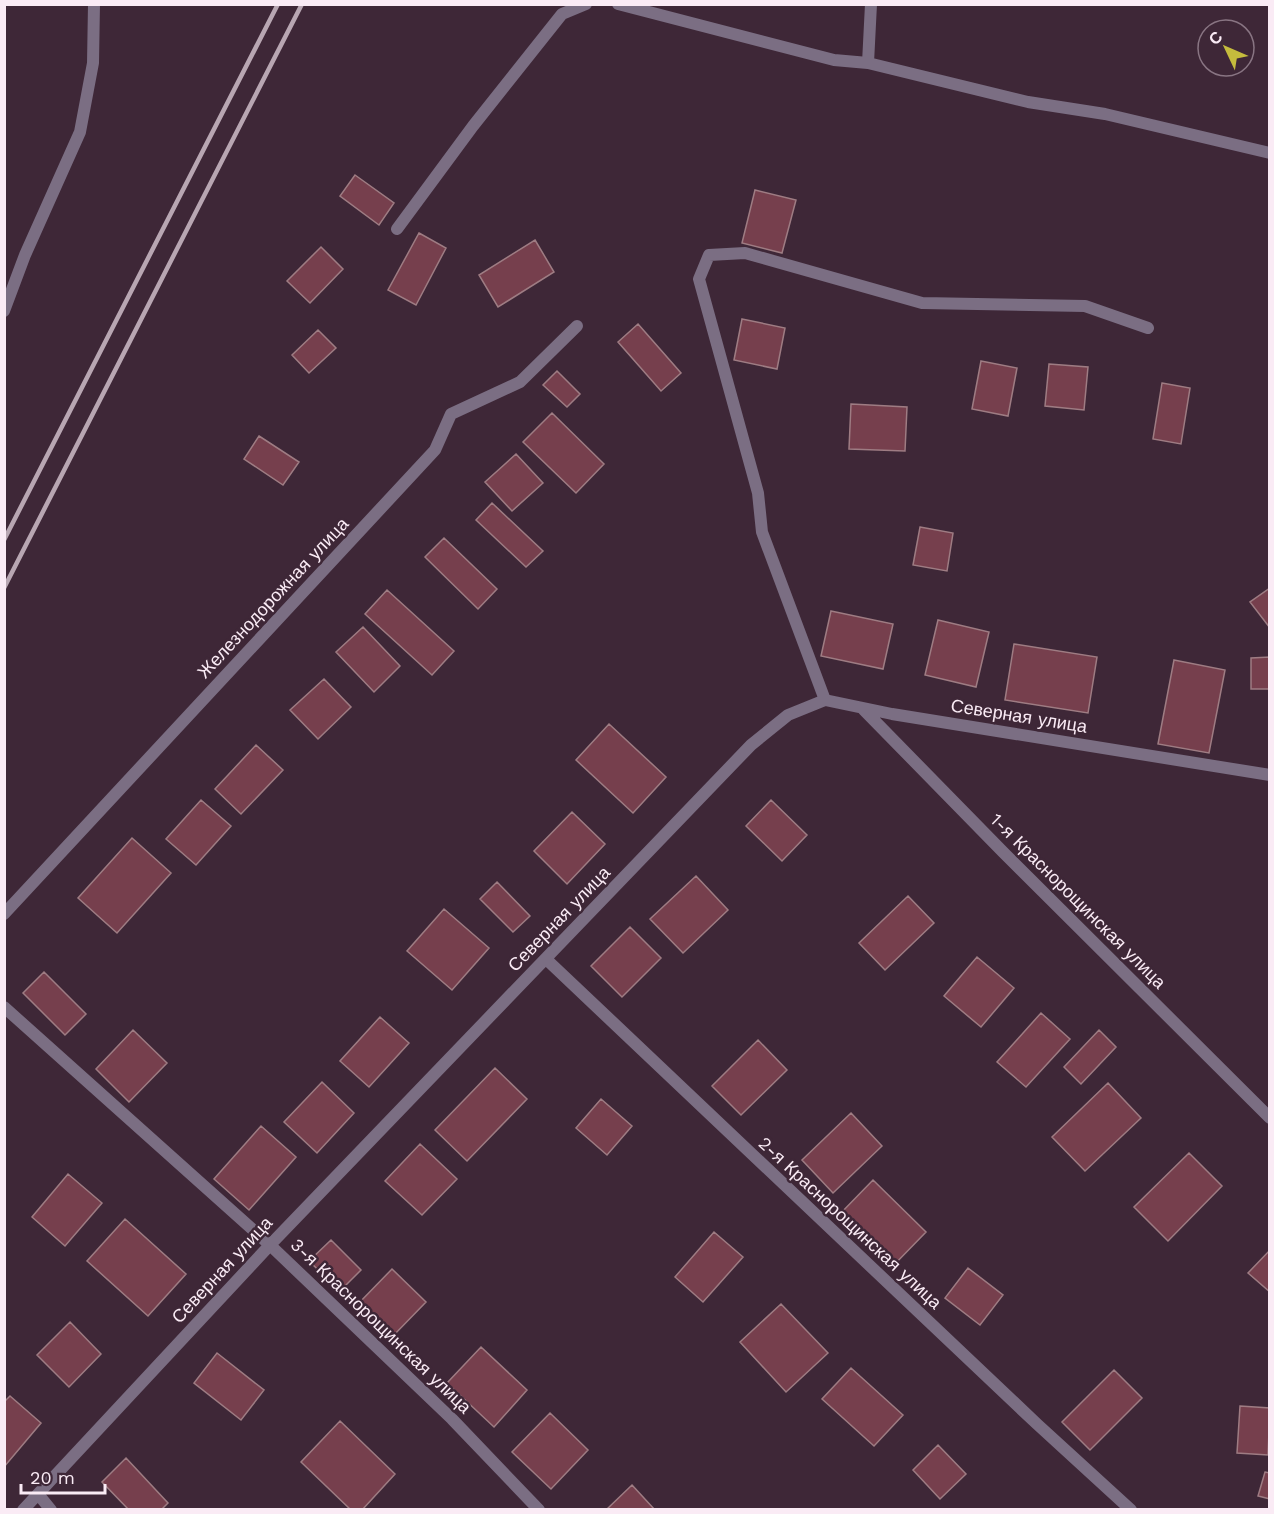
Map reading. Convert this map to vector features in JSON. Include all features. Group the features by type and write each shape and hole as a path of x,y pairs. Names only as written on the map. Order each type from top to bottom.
{"street":[{"path":"4,311 26,255 81,132 93,63 94,4"},
{"path":"397,229 473,126 562,14 586,4"},
{"path":"618,4 834,60 868,63 1028,102 1105,114 1269,153"},
{"path":"868,63 871,4"},
{"path":"825,700 762,532 758,493 699,279 709,255 745,253 922,303 1085,306 1148,328"},
{"name":"Железнодорожная улица","path":"4,914 435,450 451,414 520,382 577,326"},
{"name":"Северная улица","path":"23,1509 270,1245 751,745 788,715 825,700 904,716 1269,775"},
{"name":"1-я Краснорощинская улица","path":"862,708 1269,1118"},
{"name":"2-я Краснорощинская улица","path":"546,959 1036,1424 1131,1509"},
{"name":"3-я Краснорощинская улица","path":"4,1007 270,1245 452,1419 539,1509"},
{"path":"38,1494 51,1509"}],"building":[{"path":"355,175 394,203 379,225 340,196"},
{"path":"755,190 796,200 782,253 742,243"},
{"path":"419,233 446,248 416,305 388,290"},
{"path":"535,240 554,272 498,307 479,275"},
{"path":"321,247 343,269 310,303 287,281"},
{"path":"742,319 785,328 777,369 734,360"},
{"path":"638,324 681,373 661,391 618,342"},
{"path":"318,330 336,348 309,373 292,355"},
{"path":"981,361 1017,368 1008,416 972,409"},
{"path":"1049,364 1088,367 1084,410 1045,406"},
{"path":"557,371 580,394 567,407 543,385"},
{"path":"1162,383 1190,388 1181,444 1153,439"},
{"path":"851,404 907,407 905,451 849,449"},
{"path":"552,413 604,464 576,493 523,442"},
{"path":"259,436 299,462 283,485 244,459"},
{"path":"516,454 543,483 512,511 485,482"},
{"path":"492,503 543,551 526,567 476,520"},
{"path":"920,527 953,533 947,571 913,565"},
{"path":"444,538 497,589 478,609 425,557"},
{"path":"1270,588 1270,628 1250,602"},
{"path":"387,590 454,651 432,675 365,614"},
{"path":"831,611 893,624 883,669 821,656"},
{"path":"938,620 989,632 976,687 925,675"},
{"path":"363,627 400,666 374,692 336,652"},
{"path":"1014,644 1097,657 1088,713 1005,700"},
{"path":"1270,657 1270,689 1251,689 1251,658"},
{"path":"1174,660 1225,670 1209,753 1158,744"},
{"path":"324,679 351,707 318,739 290,710"},
{"path":"609,724 666,777 633,813 576,760"},
{"path":"256,745 283,770 241,814 215,789"},
{"path":"201,800 231,826 196,865 166,839"},
{"path":"771,800 807,835 782,861 746,826"},
{"path":"572,812 605,844 567,884 534,851"},
{"path":"132,838 171,873 117,933 78,898"},
{"path":"696,876 728,910 683,953 650,919"},
{"path":"497,882 530,916 513,932 480,899"},
{"path":"908,896 934,923 885,970 859,943"},
{"path":"444,909 489,948 452,990 407,951"},
{"path":"630,927 661,958 622,997 591,966"},
{"path":"977,957 1014,988 981,1027 944,996"},
{"path":"44,972 86,1014 65,1035 23,993"},
{"path":"1041,1013 1070,1039 1026,1087 997,1062"},
{"path":"380,1017 409,1043 369,1087 340,1061"},
{"path":"133,1030 167,1063 129,1102 96,1069"},
{"path":"1099,1030 1116,1047 1081,1084 1064,1067"},
{"path":"758,1040 787,1070 741,1115 712,1086"},
{"path":"495,1068 527,1099 467,1161 435,1130"},
{"path":"322,1082 354,1113 317,1153 284,1122"},
{"path":"1108,1083 1141,1118 1085,1171 1052,1137"},
{"path":"601,1099 632,1126 607,1155 576,1128"},
{"path":"851,1113 882,1146 833,1193 802,1160"},
{"path":"261,1126 296,1157 249,1210 214,1179"},
{"path":"420,1144 457,1179 422,1215 385,1181"},
{"path":"1189,1153 1222,1186 1168,1241 1134,1207"},
{"path":"68,1174 102,1203 65,1246 32,1217"},
{"path":"873,1180 926,1232 891,1268 838,1216"},
{"path":"125,1219 186,1274 148,1316 87,1261"},
{"path":"714,1232 743,1257 703,1302 675,1277"},
{"path":"331,1240 361,1270 340,1291 309,1261"},
{"path":"1270,1250 1270,1292 1248,1273"},
{"path":"968,1268 1003,1295 980,1325 945,1298"},
{"path":"392,1269 426,1302 392,1337 358,1304"},
{"path":"781,1304 828,1353 786,1392 740,1342"},
{"path":"70,1322 101,1354 69,1387 37,1355"},
{"path":"481,1347 527,1390 494,1427 447,1383"},
{"path":"217,1353 264,1390 241,1420 194,1383"},
{"path":"851,1368 903,1415 874,1446 822,1399"},
{"path":"1114,1370 1142,1398 1090,1450 1062,1422"},
{"path":"10,1396 41,1423 4,1467 4,1402"},
{"path":"1240,1406 1270,1408 1268,1455 1237,1453"},
{"path":"550,1413 588,1450 551,1489 512,1452"},
{"path":"340,1421 395,1474 362,1510 351,1510 301,1462"},
{"path":"938,1445 966,1474 940,1499 913,1470"},
{"path":"126,1458 168,1503 161,1510 129,1510 102,1482"},
{"path":"1265,1472 1270,1473 1270,1499 1258,1496"},
{"path":"632,1485 655,1510 606,1510"}],"railway":[{"path":"4,540 278,4"},
{"path":"4,588 302,4"}]}
